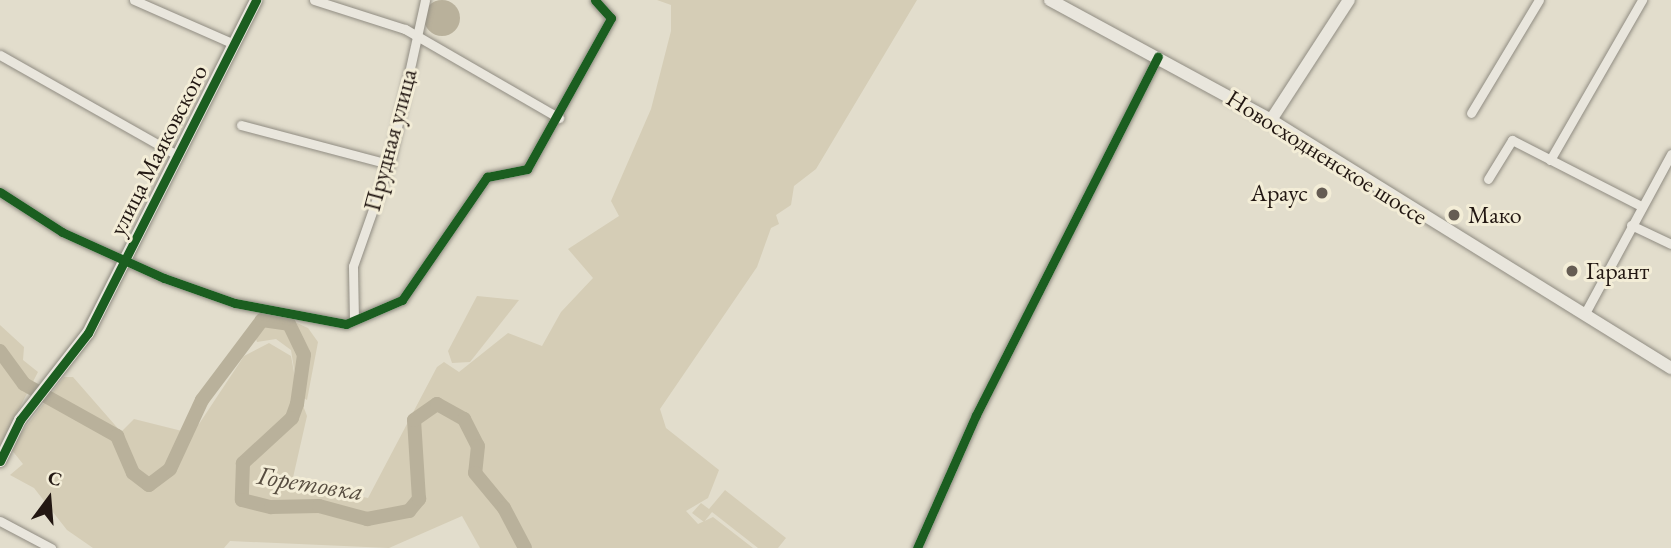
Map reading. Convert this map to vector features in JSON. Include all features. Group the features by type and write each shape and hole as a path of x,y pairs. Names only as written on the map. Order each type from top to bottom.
{"street":[{"path":"134,0 234,44"},
{"name":"улица Маяковского","path":"0,461 32,402 80,347 256,0"},
{"path":"314,0 415,37 559,118"},
{"name":"Прудная улица","path":"354,320 353,266 388,164 425,0"},
{"path":"0,192 62,232 124,260 235,303 309,319 354,320 402,300 487,177 527,169 559,118 611,18 595,0"},
{"name":"Новосходненское шоссе","path":"1050,0 1271,120 1671,368"},
{"path":"1271,120 1349,0"},
{"path":"1471,113 1539,0"},
{"path":"1550,160 1642,0"},
{"path":"0,55 177,155"},
{"path":"917,548 976,415 1158,57"},
{"path":"242,125 388,164"},
{"path":"1488,178 1512,140 1641,206"},
{"path":"1584,315 1671,154"},
{"path":"1631,225 1671,244"},
{"path":"0,521 51,548"}],"shaded area":[{"path":"442,0 455,5 460,18 455,31 442,36 429,31 424,18 429,5"},
{"path":"657,0 917,0 816,169 794,186 791,205 776,215 779,224 771,228 757,267 660,409 666,428 719,470 708,498 686,511 698,524 713,517 753,548 480,548 462,516 389,548 230,541 224,548 93,548 67,530 34,488 10,475 23,464 11,449 15,441 64,377 73,377 121,432 134,419 182,431 199,424 244,356 269,343 291,356 298,394 291,350 276,339 257,342 254,333 255,324 284,317 308,328 318,342 307,400 299,395 307,416 292,482 368,498 437,367 444,362 459,372 508,333 542,346 561,312 593,278 568,249 619,216 611,201 651,109 671,31 671,5"},
{"path":"477,296 519,300 470,362 452,363 448,351"},
{"path":"0,325 24,347 23,360 38,372 0,446"},
{"path":"725,490 786,538 778,548 758,548 712,512 704,522 692,513 701,503 709,509"}],"waterway":[{"name":"Горетовка","path":"0,351 24,384 117,436 133,473 149,485 170,469 202,400 262,320 289,324 304,355 297,404 292,418 243,463 242,500 271,507 319,506 367,519 409,511 419,499 414,420 437,404 464,419 478,446 475,473 504,508 525,548"}],"cycle path":[{"path":"0,461 20,420 88,333 256,0"},
{"path":"0,192 62,232 164,278 235,303 346,324 402,300 487,177 527,169 611,18 595,0"},
{"path":"917,548 976,415 1158,57"}],"place":[{"name":"Араус","path":"1322,193"},
{"name":"Мако","path":"1454,215"},
{"name":"Гарант","path":"1572,271"}]}
